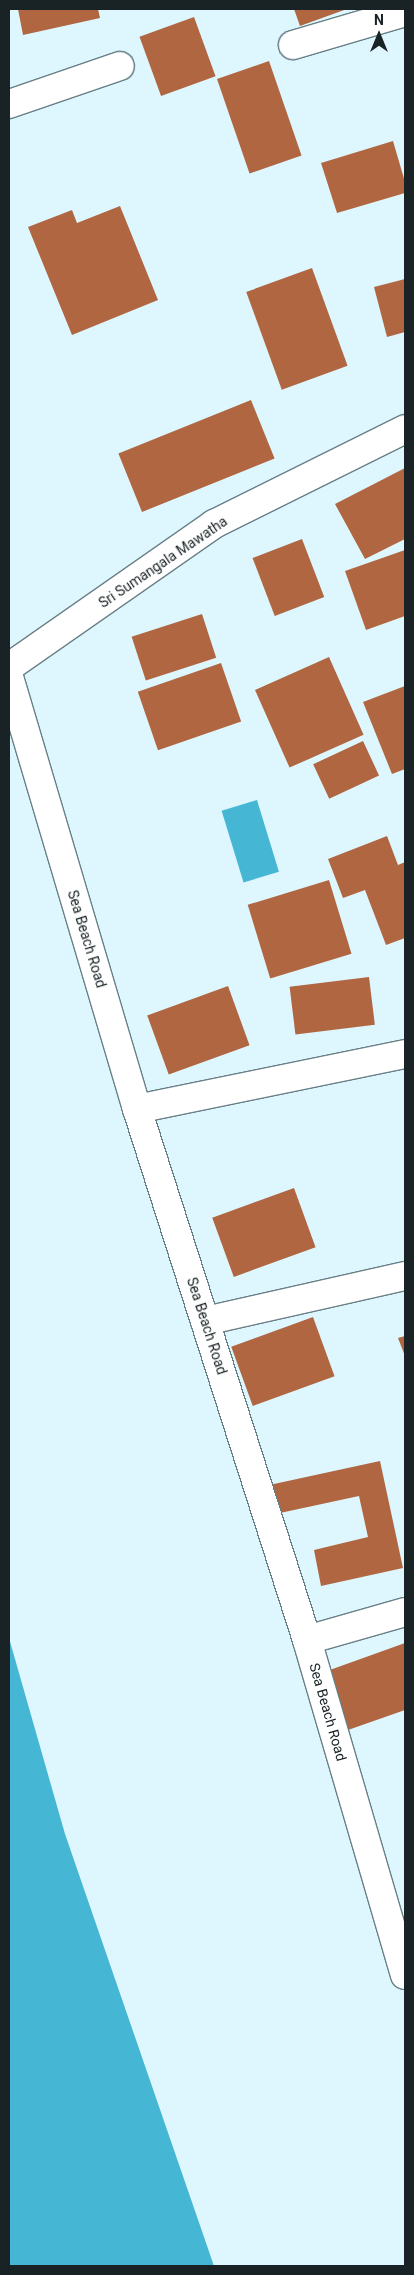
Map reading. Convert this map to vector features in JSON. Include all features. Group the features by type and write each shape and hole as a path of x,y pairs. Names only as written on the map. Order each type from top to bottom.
{"street":[{"path":"293,44 405,12"},
{"path":"9,104 120,66"},
{"name":"Sri Sumangala Mawatha","path":"9,667 214,524 405,429"},
{"name":"Sea Beach Road","path":"9,677 137,1110 307,1640 405,1974"},
{"path":"137,1110 405,1054"},
{"path":"205,1321 405,1276"},
{"path":"307,1640 405,1612"}],"water":[{"path":"257,800 279,872 244,883 222,811"},
{"path":"9,1638 65,1834 214,2266 9,2266"}],"building":[{"path":"18,9 98,9 100,18 23,35"},
{"path":"294,9 347,9 300,26"},
{"path":"194,17 216,76 161,96 139,37"},
{"path":"269,61 302,156 250,173 217,79"},
{"path":"393,141 405,182 405,193 337,213 321,163"},
{"path":"120,206 158,300 72,335 28,227 72,210 77,223"},
{"path":"312,268 348,366 282,390 246,292"},
{"path":"405,279 405,332 387,337 374,287"},
{"path":"251,400 275,458 142,512 118,454"},
{"path":"405,468 405,539 365,559 335,504"},
{"path":"302,539 324,597 275,616 253,558"},
{"path":"405,550 405,616 366,630 345,571"},
{"path":"202,614 216,658 146,681 132,637"},
{"path":"329,657 364,735 290,768 255,690"},
{"path":"221,663 241,722 158,750 138,692"},
{"path":"405,686 405,769 392,774 363,702"},
{"path":"363,741 379,775 329,799 313,764"},
{"path":"387,836 398,865 405,862 405,938 386,945 365,890 343,898 328,859"},
{"path":"329,880 352,954 270,978 248,905"},
{"path":"369,977 375,1025 295,1034 290,987"},
{"path":"228,986 250,1045 169,1075 147,1015"},
{"path":"294,1188 316,1247 234,1277 212,1218"},
{"path":"313,1317 335,1376 253,1406 231,1347"},
{"path":"405,1336 405,1356 398,1338"},
{"path":"380,1461 403,1568 321,1586 314,1550 368,1537 359,1496 266,1516 260,1487"},
{"path":"405,1643 405,1710 348,1730 327,1671"}]}
